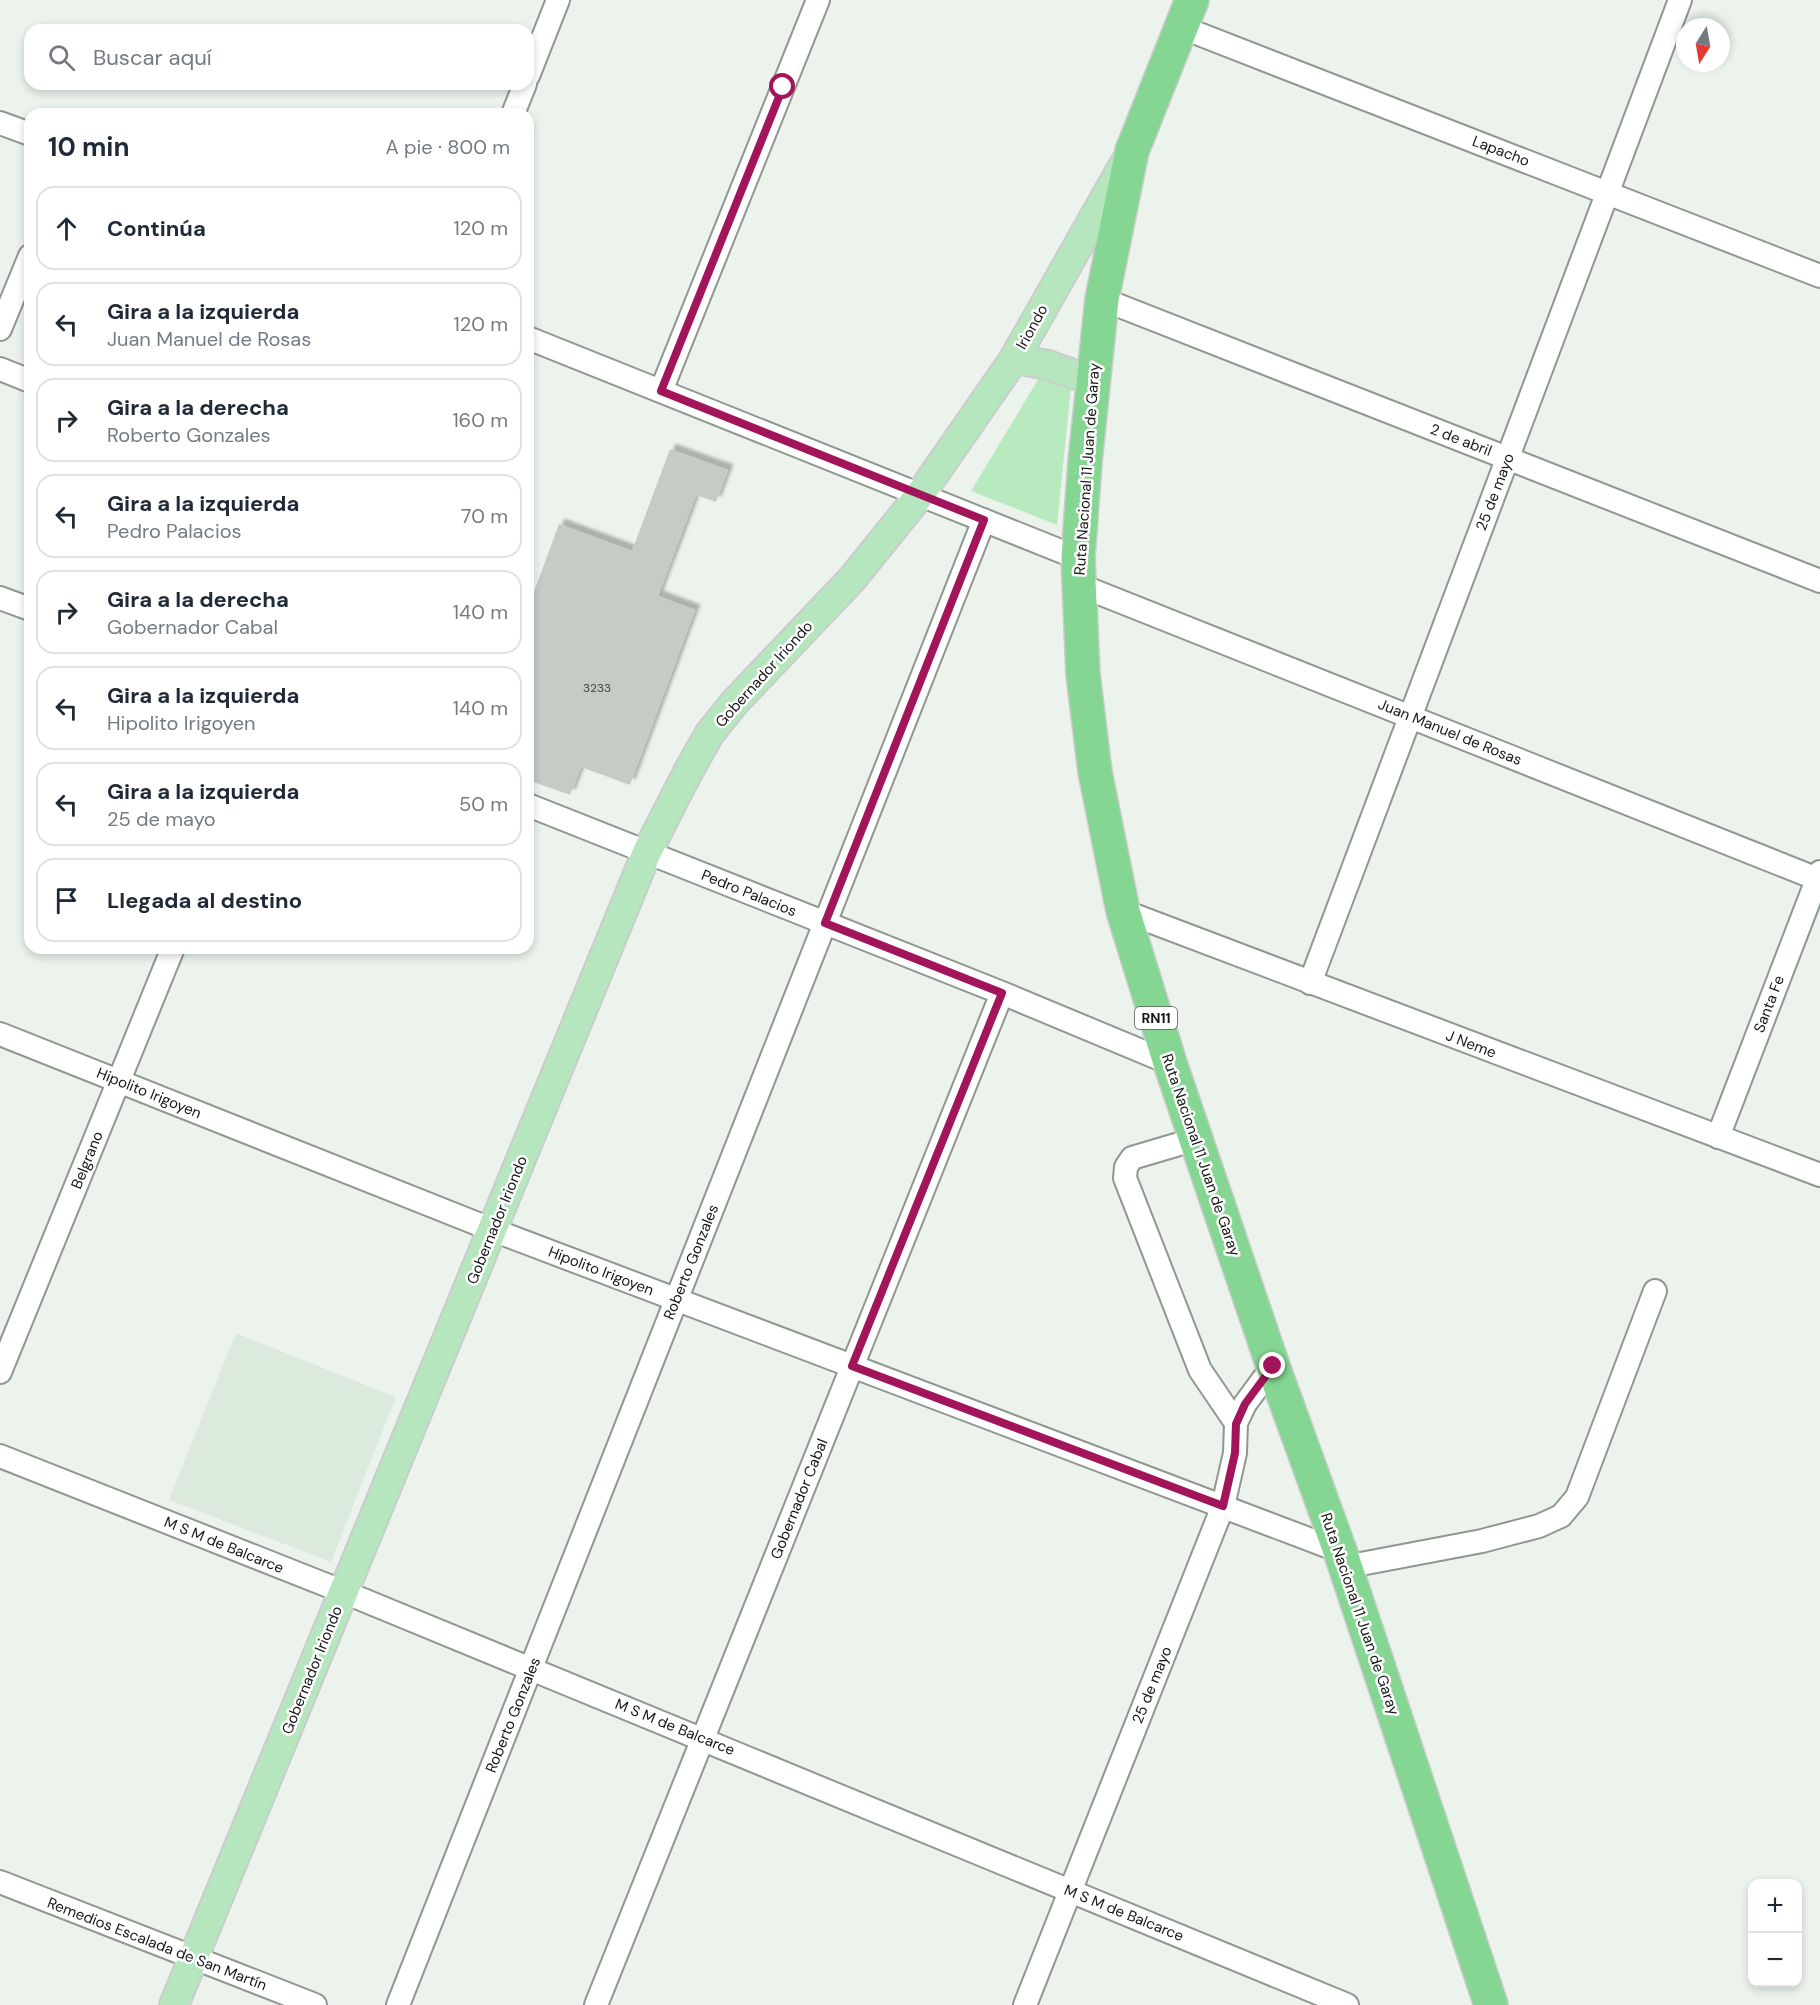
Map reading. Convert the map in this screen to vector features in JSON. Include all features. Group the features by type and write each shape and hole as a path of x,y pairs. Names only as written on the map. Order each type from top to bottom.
{"highway":[{"name":"Ruta Nacional 11 Juan de Garay","path":"1187,13 1132,151 1102,299 1093,381 1079,572 1083,674 1095,772 1123,911 1170,1064 1273,1366 1343,1559 1491,2005"}],"main road":[{"name":"Iriondo","path":"919,495 1014,359 1132,151"},
{"path":"1014,359 1048,365 1093,381"},
{"name":"Gobernador Iriondo","path":"174,2005 647,852 710,733 735,702 852,579 919,495"}],"street":[{"path":"534,61 558,0"},
{"path":"661,391 818,0"},
{"name":"25 de mayo","path":"1310,983 1680,0"},
{"name":"Lapacho","path":"1187,13 1607,193 1820,276"},
{"path":"515,108 523,90"},
{"path":"0,123 24,132"},
{"path":"0,329 24,271"},
{"name":"2 de abril","path":"1102,299 1820,581"},
{"name":"Juan Manuel de Rosas","path":"534,340 984,520 1079,572 1410,717 1819,877"},
{"path":"0,369 24,379"},
{"name":"Roberto Gonzales","path":"398,2005 984,520"},
{"path":"0,598 24,607"},
{"name":"Pedro Palacios","path":"534,807 1002,993 1170,1064"},
{"name":"Santa Fe","path":"1718,1137 1819,877"},
{"name":"J Neme","path":"1123,911 1820,1174"},
{"name":"Belgrano","path":"0,1372 171,954"},
{"name":"Gobernador Cabal","path":"596,2005 1002,993"},
{"name":"Hipolito Irigoyen","path":"0,1034 493,1230 1223,1506 1343,1559"},
{"path":"1196,1139 1132,1158 1126,1167 1125,1178 1200,1370 1236,1424"},
{"path":"1343,1559 1482,1540 1539,1526 1561,1516 1577,1497 1655,1291"},
{"name":"25 de mayo","path":"1025,2005 1223,1506 1235,1453 1236,1424 1245,1404 1273,1366"},
{"name":"M S M de Balcarce","path":"0,1456 531,1668 1347,2005"},
{"name":"Remedios Escalada de San Martín","path":"0,1882 315,2005"}],"shaded area":[{"path":"236,1333 396,1397 331,1562 169,1500"}],"green space":[{"path":"1039,378 1071,387 1057,525 971,491"}],"building":[{"path":"670,449 728,470 716,502 696,495 658,596 695,610 630,785 581,767 570,795 534,782 534,592 559,524 632,551"}],"route":[{"path":"783,87 661,391 984,520 825,923 1002,993 852,1366 1223,1506 1235,1453 1236,1424 1245,1404 1273,1366"}]}
